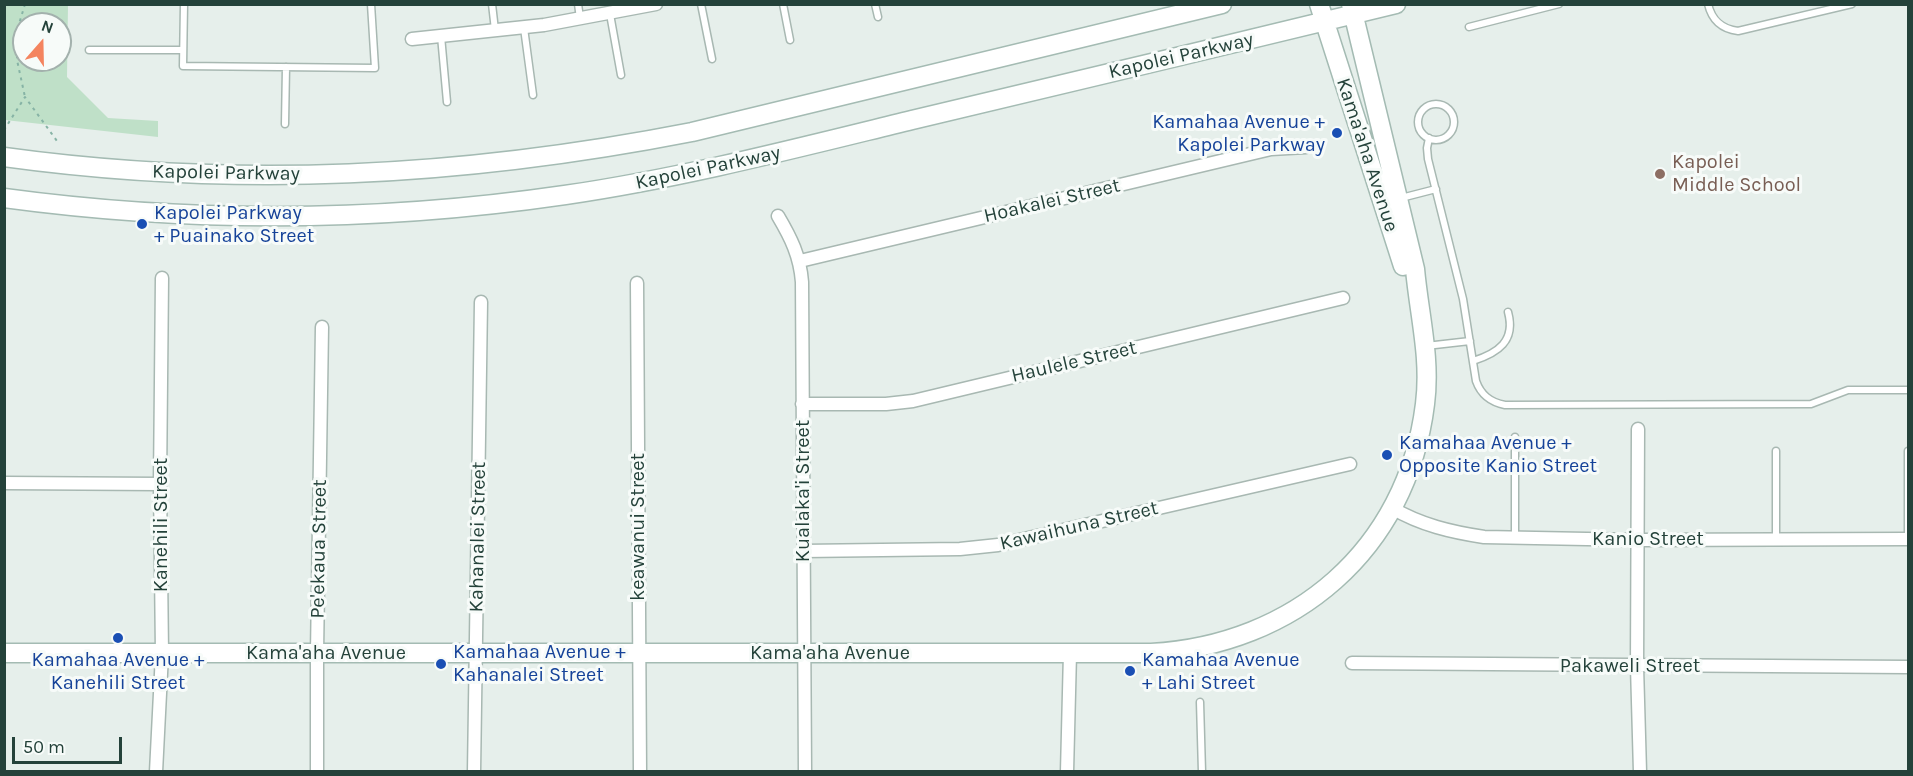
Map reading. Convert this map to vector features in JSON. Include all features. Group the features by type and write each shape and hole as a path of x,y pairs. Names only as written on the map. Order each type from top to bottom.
{"main road":[{"name":"Kapolei Parkway","path":"4,157 100,168 216,175 353,174 501,163 625,145 692,132 1222,4"},
{"name":"Kapolei Parkway","path":"4,198 150,212 285,216 424,211 563,196 700,171 1322,13 1396,4"},
{"name":"Kama'aha Avenue","path":"1352,10 1390,201"},
{"name":"Kama'aha Avenue","path":"4,653 1070,653 1174,651 1220,643 1264,627 1304,604 1341,575 1372,539 1392,508 1408,474 1422,427 1427,378 1415,269 1322,13"}],"street":[{"path":"412,39 580,19 656,4"},
{"name":"Hoakalei Street","path":"800,261 1271,149 1306,147"},
{"name":"Kualaka'i Street","path":"778,216 792,240 800,261 802,282 805,771"},
{"name":"Kanehili Street","path":"156,771 162,654 160,484 162,278"},
{"name":"keawanui Street","path":"637,282 640,771"},
{"name":"Haulele Street","path":"802,404 886,404 913,401 1343,298"},
{"name":"Kahanalei Street","path":"474,771 482,302"},
{"name":"Pe'ekaua Street","path":"317,771 322,327"},
{"path":"1638,429 1637,666 1640,771"},
{"name":"Kawaihuna Street","path":"803,550 960,549 998,545 1350,464"},
{"path":"4,483 160,484"},
{"name":"Kanio Street","path":"1392,508 1410,519 1443,530 1484,537 1638,540 1908,539"},
{"path":"1067,771 1070,653"},
{"name":"Pakaweli Street","path":"1352,663 1908,667"}],"lane":[{"path":"184,4 183,66 375,69 371,4"},
{"path":"492,4 495,30"},
{"path":"578,4 580,19"},
{"path":"701,4 712,59"},
{"path":"783,4 790,39"},
{"path":"875,4 878,17"},
{"path":"1468,27 1559,4"},
{"path":"1708,4 1711,15 1719,24 1724,28 1738,31 1852,4"},
{"path":"610,14 621,75"},
{"path":"524,27 533,95"},
{"path":"441,36 447,102"},
{"path":"89,50 183,50"},
{"path":"285,124 286,67"},
{"path":"1431,105 1443,105 1452,114 1454,126 1447,136 1441,139 1429,138 1420,130 1421,112 1431,105"},
{"path":"1429,138 1427,154 1462,299 1476,381 1483,395 1489,400 1505,405 1811,404 1848,390 1908,390"},
{"path":"1390,201 1436,189"},
{"path":"1473,361 1492,354 1503,345 1510,325 1508,312"},
{"path":"1425,346 1470,341"},
{"path":"1515,438 1515,538"},
{"path":"1776,451 1776,539"},
{"path":"1908,451 1908,539"},
{"path":"1200,702 1202,771"}],"path":[{"path":"25,4 17,31 17,60 26,97 57,141"},
{"path":"4,130 26,97"}],"green space":[{"path":"5,4 68,5 68,12 12,12 12,72 67,72 67,77 108,118 158,121 158,137 5,120"}],"place":[{"name":"Kamahaa Avenue + Kapolei Parkway","path":"1337,133"},
{"name":"Kapolei Middle School","path":"1660,174"},
{"name":"Kapolei Parkway + Puainako Street","path":"142,224"},
{"name":"Kamahaa Avenue + Opposite Kanio Street","path":"1387,455"},
{"name":"Kamahaa Avenue + Kanehili Street","path":"118,638"},
{"name":"Kamahaa Avenue + Kahanalei Street","path":"441,664"},
{"name":"Kamahaa Avenue + Lahi Street","path":"1130,671"}]}
